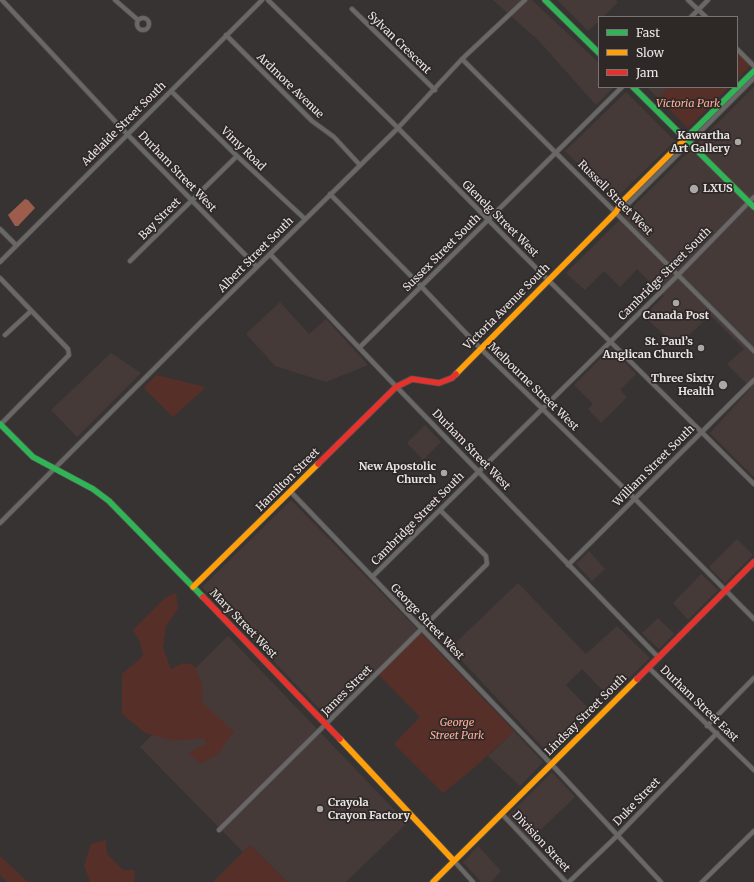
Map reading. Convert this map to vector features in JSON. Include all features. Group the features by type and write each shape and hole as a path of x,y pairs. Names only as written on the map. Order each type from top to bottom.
{"street":[{"name":"Durham Street West","path":"2,0 128,134 257,267"},
{"path":"115,0 138,20"},
{"name":"Adelaide Street South","path":"0,262 262,0"},
{"name":"Glenelg Street West","path":"268,0 754,484"},
{"name":"Albert Street South","path":"0,523 53,468 435,90 462,59 525,0"},
{"path":"545,0 598,52"},
{"path":"688,0 705,16"},
{"path":"693,16 708,0"},
{"name":"Sylvan Crescent","path":"352,9 435,90"},
{"name":"Ardmore Avenue","path":"226,35 312,121 334,137 359,164"},
{"path":"738,50 754,66"},
{"name":"Russell Street West","path":"462,59 617,210 678,275 754,351"},
{"name":"Victoria Avenue South","path":"738,88 754,71"},
{"path":"687,141 754,78"},
{"name":"Sussex Street South","path":"360,347 621,88"},
{"path":"634,88 754,207"},
{"name":"Victoria Avenue South","path":"396,387 412,379 435,383 443,382 452,378 617,210 621,203 687,141 738,88"},
{"name":"Vimy Road","path":"171,91 237,156 305,219"},
{"name":"Bay Street","path":"130,261 237,156"},
{"name":"Melbourne Street West","path":"330,194 480,348 635,499 754,619"},
{"name":"Cambridge Street South","path":"372,577 678,275 754,197"},
{"path":"0,229 16,245"},
{"name":"Durham Street West","path":"270,254 360,347 396,387 659,658"},
{"path":"0,278 68,349 69,355 0,424"},
{"path":"5,335 31,311"},
{"name":"William Street South","path":"568,565 754,380"},
{"name":"Hamilton Street","path":"193,587 396,387"},
{"name":"Mary Street West","path":"0,424 33,457 93,489 109,501 326,724 454,860"},
{"name":"George Street West","path":"291,492 551,764 661,882"},
{"name":"James Street","path":"219,830 487,564 486,556 440,510"},
{"name":"Lindsay Street South","path":"432,882 754,562"},
{"name":"Durham Street East","path":"649,668 754,770"},
{"path":"707,726 754,678"},
{"name":"Duke Street","path":"568,882 618,835 717,733"},
{"name":"Division Street","path":"502,814 568,882"},
{"path":"702,882 754,831"},
{"path":"454,860 473,882"}],"shaded area":[{"path":"493,0 532,0 598,62 598,88 613,88 596,105 539,41"},
{"path":"557,0 616,0 618,2 604,16 598,16 598,22 588,31"},
{"path":"754,87 754,477 710,433 751,388 727,364 744,349 710,315 677,347 644,316 664,296 637,269 620,287 604,271 585,290 566,273"},
{"path":"648,88 668,88 658,98"},
{"path":"626,92 675,141 614,200 565,151"},
{"path":"25,199 28,200 35,208 18,226 15,226 8,215"},
{"path":"280,302 309,334 326,319 368,365 326,382 275,366 246,334"},
{"path":"611,348 636,374 620,390 627,397 601,423 588,409 593,404 574,385"},
{"path":"111,353 141,373 77,437 51,410"},
{"path":"425,425 441,442 423,460 407,443"},
{"path":"291,500 420,632 328,718 202,587"},
{"path":"737,539 753,555 725,583 709,567"},
{"path":"589,551 605,569 592,581 576,564"},
{"path":"701,574 718,590 688,620 673,603"},
{"path":"518,583 586,654 617,626 650,658 609,697 582,669 566,685 593,713 551,756 450,648"},
{"path":"658,618 674,634 659,649 642,633"},
{"path":"228,636 407,823 346,882 287,882 250,845 243,852 140,747 194,693 182,681"},
{"path":"514,731 543,762 520,786 488,756"},
{"path":"552,772 575,797 530,840 508,816"},
{"path":"478,846 501,871 491,882 481,882 463,862"}],"green space":[{"name":"Victoria Park","path":"738,53 751,65 738,78"},
{"name":"Victoria Park","path":"668,88 728,88 688,128 658,98"},
{"path":"156,375 206,387 173,417 144,388"},
{"path":"176,593 178,609 166,626 163,648 171,669 183,663 194,665 202,684 203,703 234,732 217,755 201,764 188,753 206,744 204,738 174,741 145,733 122,714 122,674 143,656 140,642 133,630 166,597"},
{"name":"George Street Park","path":"420,632 514,731 474,768 443,793 394,744 420,717 377,673"},
{"path":"106,840 107,854 123,870 135,870 134,882 90,882 84,866 91,844"},
{"path":"250,845 287,882 213,882"},
{"path":"0,856 28,882 7,882 0,875"}],"traffic: fast":[{"path":"545,0 598,52"},
{"path":"738,87 754,71"},
{"path":"634,88 754,207"},
{"path":"687,137 737,88"},
{"path":"0,424 33,457 93,489 109,501 203,597"}],"traffic: slow":[{"path":"456,374 616,212 621,203 687,137"},
{"path":"193,587 318,464"},
{"path":"433,882 637,679"},
{"path":"340,739 454,861"}],"traffic: jam":[{"path":"318,464 396,387 412,379 439,383 452,378 456,374"},
{"path":"637,679 754,562"},
{"path":"203,597 340,739"}],"place":[{"name":"Kawartha Art Gallery","path":"738,142"},
{"name":"LXUS","path":"694,189"},
{"name":"Canada Post","path":"676,303"},
{"name":"St. Paul’s Anglican Church","path":"701,348"},
{"name":"Three Sixty Health","path":"723,385"},
{"name":"New Apostolic Church","path":"444,473"},
{"name":"Crayola Crayon Factory","path":"320,809"}]}
